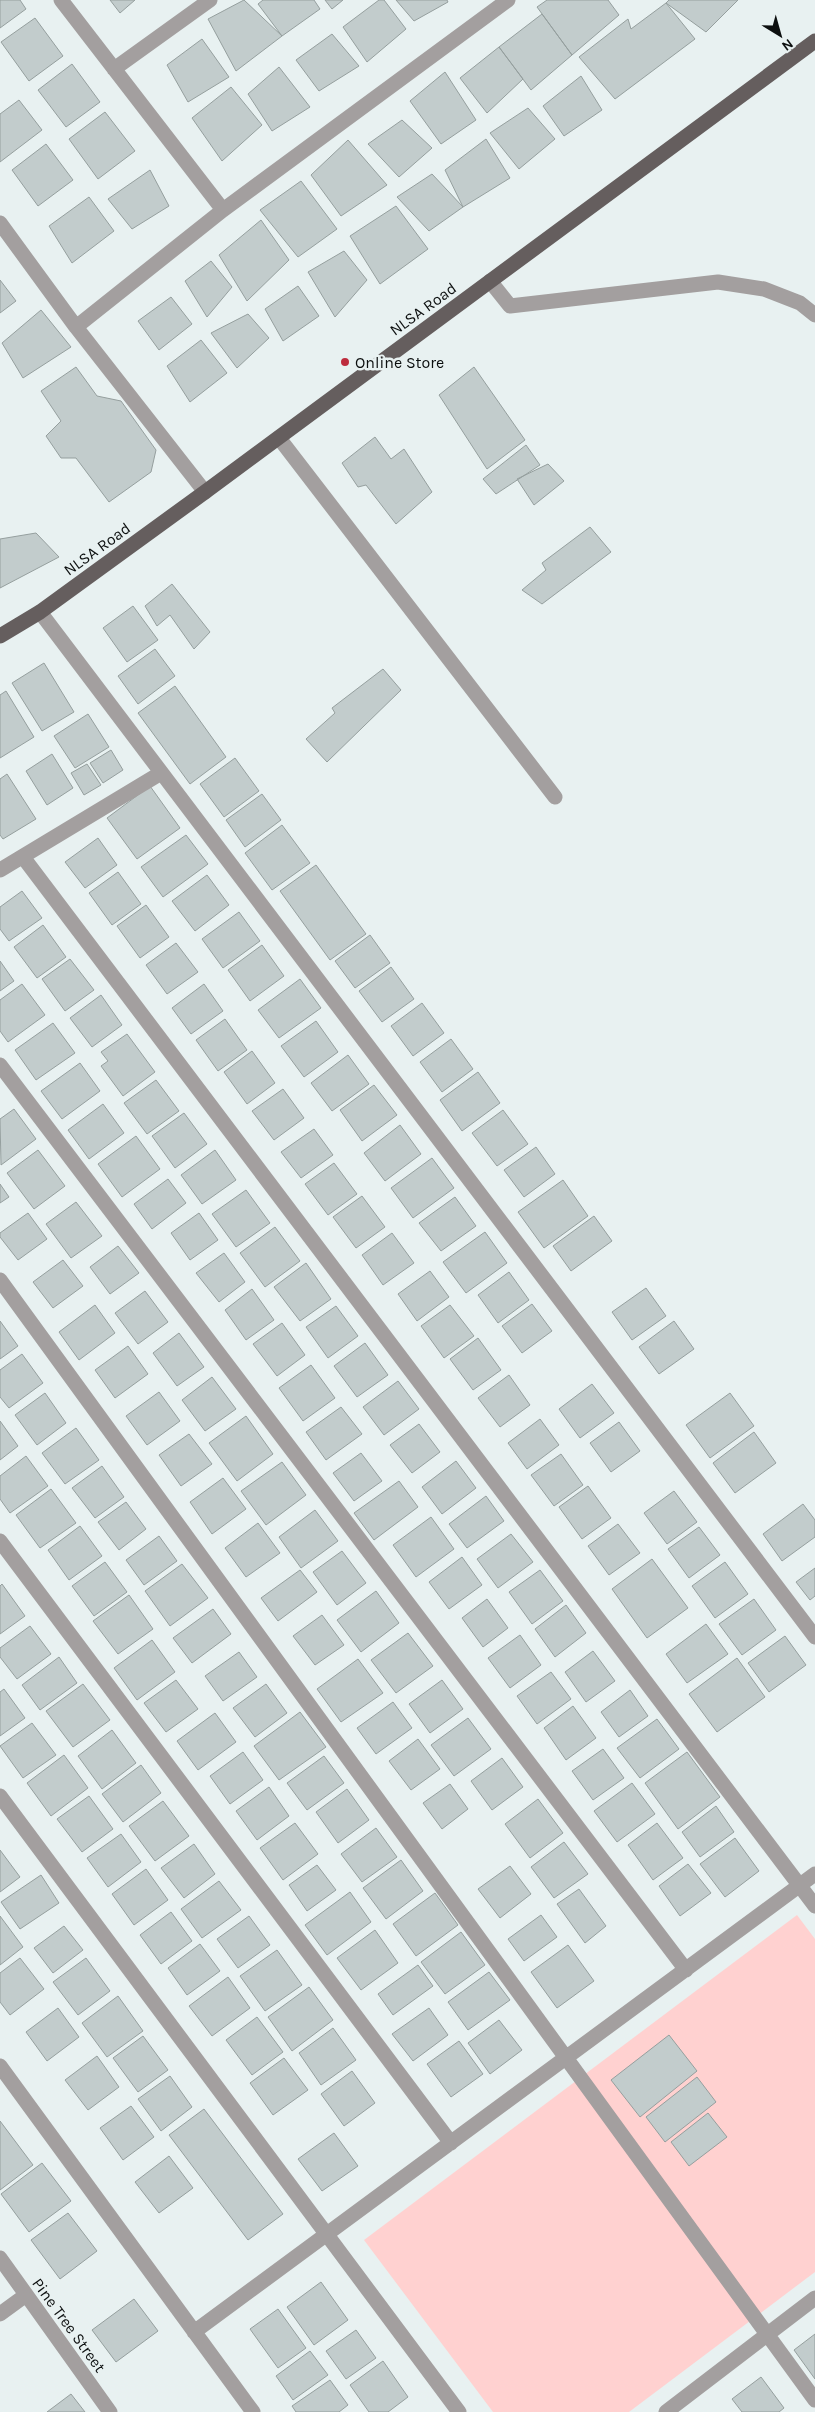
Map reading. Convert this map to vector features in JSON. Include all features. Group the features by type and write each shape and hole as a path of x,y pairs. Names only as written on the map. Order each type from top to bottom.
{"main road":[{"name":"NLSA Road","path":"0,636 40,612 279,438 815,40"}],"street":[{"path":"61,0 223,210"},
{"path":"114,69 210,0"},
{"path":"76,327 223,210 508,0"},
{"path":"0,223 76,327 205,492"},
{"path":"490,282 510,306 718,282 764,289 800,303 815,315"},
{"path":"279,438 555,796"},
{"path":"40,612 815,1637"},
{"path":"0,870 162,773"},
{"path":"23,857 815,1906"},
{"path":"0,1065 686,1970"},
{"path":"0,1280 567,2057 766,2336 815,2400"},
{"path":"0,1541 451,2143"},
{"path":"0,1796 459,2412"},
{"path":"194,2332 815,1874"},
{"path":"0,2066 253,2412"},
{"name":"Pine Tree Street","path":"0,2258 110,2412"},
{"path":"0,2314 26,2295"},
{"path":"666,2412 815,2298"}],"shaded area":[{"path":"797,1915 815,1939 815,2272 629,2412 493,2412 364,2240"}],"building":[{"path":"0,0 20,0 26,9 0,28"},
{"path":"110,0 135,0 120,13"},
{"path":"244,0 282,36 236,71 208,19"},
{"path":"263,0 314,0 320,9 282,36 258,4"},
{"path":"325,0 343,0 332,9"},
{"path":"379,0 384,0 406,29 367,62 343,27"},
{"path":"396,0 447,0 448,2 414,21"},
{"path":"547,0 608,0 619,15 572,55 537,7"},
{"path":"669,0 738,0 706,32 666,3"},
{"path":"666,3 695,39 615,99 579,57 628,19 631,29"},
{"path":"542,14 572,55 531,90 499,47"},
{"path":"35,18 63,56 29,81 1,42"},
{"path":"332,34 359,66 319,91 296,60"},
{"path":"202,39 229,77 188,102 167,65"},
{"path":"499,47 523,79 487,113 460,78"},
{"path":"72,64 100,102 66,127 38,90"},
{"path":"279,67 310,107 272,131 248,94"},
{"path":"445,72 476,120 441,144 410,101"},
{"path":"581,76 602,110 564,136 543,106"},
{"path":"231,87 262,125 222,161 192,118"},
{"path":"19,100 42,130 0,162 0,114"},
{"path":"528,108 555,139 519,169 490,133"},
{"path":"105,112 135,151 98,179 69,139"},
{"path":"402,120 432,148 399,177 368,144"},
{"path":"486,139 510,178 463,207 445,170"},
{"path":"348,140 387,185 341,216 311,175"},
{"path":"46,144 73,180 38,206 12,170"},
{"path":"150,170 169,206 132,229 108,199"},
{"path":"432,174 463,207 429,231 397,197"},
{"path":"301,181 337,229 298,257 260,210"},
{"path":"89,197 114,231 72,263 49,226"},
{"path":"396,206 428,249 380,284 350,236"},
{"path":"261,220 289,260 247,301 219,255"},
{"path":"344,251 367,280 335,317 308,272"},
{"path":"211,261 232,287 207,317 185,281"},
{"path":"0,280 16,301 0,313"},
{"path":"298,286 319,316 283,341 265,309"},
{"path":"171,297 192,324 159,350 138,321"},
{"path":"41,310 71,347 23,378 2,343"},
{"path":"248,314 269,338 237,368 211,333"},
{"path":"201,340 227,373 190,402 167,366"},
{"path":"76,367 97,396 121,401 156,450 151,472 109,502 76,458 61,458 46,436 61,421 41,391"},
{"path":"474,367 525,440 487,469 439,395"},
{"path":"375,437 391,459 404,449 432,492 396,524 366,485 358,487 342,463"},
{"path":"526,445 540,465 496,494 483,479"},
{"path":"548,464 564,481 534,505 517,479"},
{"path":"590,527 611,552 542,604 522,590 546,570 542,563"},
{"path":"36,533 59,557 0,588 0,539"},
{"path":"172,584 210,632 194,649 170,615 157,626 145,606"},
{"path":"133,606 158,640 127,662 103,628"},
{"path":"155,649 175,676 138,704 118,676"},
{"path":"44,663 74,712 42,731 12,683"},
{"path":"383,669 401,690 327,762 306,739 335,713 332,708"},
{"path":"175,686 226,757 190,784 138,713"},
{"path":"6,691 34,737 0,758 0,695"},
{"path":"88,714 109,747 75,768 54,736"},
{"path":"111,750 123,770 103,783 90,763"},
{"path":"52,754 73,788 47,805 26,771"},
{"path":"235,758 259,791 224,817 200,784"},
{"path":"87,764 101,785 84,795 71,773"},
{"path":"7,774 36,819 3,839 0,835 0,779"},
{"path":"150,786 180,828 137,859 107,818"},
{"path":"262,794 281,820 245,847 226,820"},
{"path":"282,825 310,863 272,890 245,853"},
{"path":"186,835 208,864 163,897 141,867"},
{"path":"98,838 117,865 85,888 65,862"},
{"path":"316,865 366,934 330,960 280,891"},
{"path":"118,872 141,904 112,925 89,893"},
{"path":"207,875 229,905 195,931 172,901"},
{"path":"22,891 42,918 9,941 0,929 0,907"},
{"path":"146,905 169,937 140,958 117,926"},
{"path":"239,912 260,941 223,968 202,939"},
{"path":"43,925 66,957 37,978 14,947"},
{"path":"370,935 390,963 355,988 335,961"},
{"path":"176,943 198,972 167,994 146,965"},
{"path":"262,945 284,976 250,1001 228,970"},
{"path":"70,959 94,990 65,1011 42,979"},
{"path":"0,961 14,981 0,991"},
{"path":"391,967 414,999 382,1022 359,991"},
{"path":"300,979 321,1008 279,1038 258,1010"},
{"path":"22,984 45,1015 8,1042 0,1031 0,1000"},
{"path":"204,984 223,1011 191,1034 172,1008"},
{"path":"101,995 122,1025 92,1047 70,1018"},
{"path":"422,1003 444,1033 413,1056 391,1026"},
{"path":"225,1019 247,1050 218,1071 196,1040"},
{"path":"316,1021 338,1052 304,1077 281,1046"},
{"path":"53,1023 75,1053 36,1080 15,1050"},
{"path":"127,1034 155,1072 123,1096 101,1066 108,1061 101,1052"},
{"path":"451,1039 473,1069 442,1092 420,1062"},
{"path":"252,1051 275,1083 247,1104 224,1072"},
{"path":"348,1055 369,1084 332,1111 311,1083"},
{"path":"80,1063 100,1091 62,1119 41,1091"},
{"path":"478,1072 500,1103 462,1131 440,1100"},
{"path":"156,1080 179,1111 147,1134 124,1103"},
{"path":"374,1085 397,1115 362,1141 340,1110"},
{"path":"283,1089 304,1118 274,1140 252,1111"},
{"path":"103,1104 124,1133 89,1159 68,1130"},
{"path":"14,1109 36,1139 1,1165 0,1119"},
{"path":"503,1110 528,1144 497,1166 472,1133"},
{"path":"184,1113 207,1144 175,1168 152,1136"},
{"path":"400,1125 421,1154 385,1181 364,1153"},
{"path":"314,1129 333,1155 301,1178 281,1152"},
{"path":"136,1136 160,1169 122,1197 98,1164"},
{"path":"536,1147 555,1174 524,1197 504,1170"},
{"path":"38,1150 65,1186 34,1209 7,1173"},
{"path":"215,1150 236,1180 202,1204 181,1175"},
{"path":"432,1158 454,1188 413,1218 391,1188"},
{"path":"334,1163 357,1194 328,1215 305,1184"},
{"path":"168,1179 186,1203 152,1229 134,1204"},
{"path":"563,1180 588,1216 544,1248 518,1212"},
{"path":"0,1184 9,1197 0,1203"},
{"path":"246,1190 270,1223 236,1247 212,1214"},
{"path":"362,1196 385,1227 356,1248 333,1217"},
{"path":"455,1197 476,1226 441,1251 419,1223"},
{"path":"76,1202 102,1236 71,1258 46,1224"},
{"path":"28,1213 47,1239 18,1260 0,1237 0,1233"},
{"path":"199,1213 218,1240 190,1260 171,1233"},
{"path":"594,1216 612,1241 571,1271 553,1246"},
{"path":"275,1227 300,1261 265,1287 240,1253"},
{"path":"485,1232 507,1263 466,1293 443,1262"},
{"path":"392,1233 414,1263 383,1285 362,1255"},
{"path":"118,1246 139,1273 110,1294 90,1267"},
{"path":"224,1253 245,1282 219,1302 196,1273"},
{"path":"63,1260 83,1286 53,1308 33,1282"},
{"path":"306,1263 331,1299 300,1321 274,1287"},
{"path":"430,1271 449,1297 417,1321 398,1294"},
{"path":"509,1272 529,1300 498,1323 478,1295"},
{"path":"646,1288 666,1316 632,1340 612,1312"},
{"path":"252,1289 274,1320 246,1340 225,1310"},
{"path":"145,1291 168,1322 138,1344 115,1313"},
{"path":"532,1304 552,1331 522,1353 502,1326"},
{"path":"95,1305 115,1333 79,1360 59,1332"},
{"path":"450,1305 474,1336 444,1358 421,1326"},
{"path":"336,1306 358,1336 328,1358 306,1327"},
{"path":"0,1321 18,1346 0,1359"},
{"path":"674,1321 694,1349 659,1374 639,1347"},
{"path":"282,1323 305,1355 277,1376 253,1344"},
{"path":"179,1333 204,1367 177,1386 153,1353"},
{"path":"478,1338 501,1370 473,1390 450,1359"},
{"path":"365,1343 388,1375 357,1397 334,1366"},
{"path":"128,1346 148,1374 115,1398 95,1370"},
{"path":"22,1354 43,1383 9,1408 0,1397 0,1370"},
{"path":"311,1365 335,1398 303,1421 279,1388"},
{"path":"509,1375 530,1405 500,1427 478,1398"},
{"path":"212,1377 236,1409 205,1431 182,1400"},
{"path":"398,1381 419,1409 384,1435 363,1407"},
{"path":"592,1384 614,1413 580,1438 559,1409"},
{"path":"159,1392 180,1421 147,1445 126,1416"},
{"path":"45,1393 66,1423 37,1445 15,1415"},
{"path":"730,1393 754,1426 710,1458 686,1425"},
{"path":"341,1407 362,1434 326,1460 306,1432"},
{"path":"246,1416 273,1454 237,1481 209,1443"},
{"path":"540,1419 559,1445 527,1469 508,1443"},
{"path":"0,1421 18,1446 0,1460"},
{"path":"619,1422 640,1451 611,1472 590,1443"},
{"path":"419,1424 440,1452 412,1473 390,1445"},
{"path":"76,1428 99,1460 65,1484 42,1453"},
{"path":"754,1432 776,1463 735,1493 713,1463"},
{"path":"189,1434 212,1464 181,1486 159,1455"},
{"path":"361,1453 382,1481 354,1501 333,1473"},
{"path":"561,1454 583,1485 554,1506 531,1475"},
{"path":"26,1456 48,1486 10,1513 0,1499 0,1476"},
{"path":"456,1461 476,1488 442,1514 422,1487"},
{"path":"282,1462 306,1495 266,1525 241,1491"},
{"path":"102,1466 124,1497 95,1518 72,1488"},
{"path":"223,1478 246,1509 212,1534 190,1502"},
{"path":"399,1481 418,1507 374,1540 354,1513"},
{"path":"588,1486 611,1518 582,1539 559,1507"},
{"path":"51,1489 76,1523 40,1548 16,1515"},
{"path":"674,1491 697,1522 667,1544 644,1513"},
{"path":"486,1496 504,1521 467,1548 449,1524"},
{"path":"126,1502 146,1529 119,1550 98,1522"},
{"path":"803,1504 815,1520 815,1537 782,1561 763,1534"},
{"path":"315,1510 338,1541 301,1568 279,1537"},
{"path":"431,1517 454,1549 416,1577 393,1545"},
{"path":"258,1523 280,1553 246,1577 225,1548"},
{"path":"618,1524 640,1553 609,1575 588,1546"},
{"path":"80,1526 102,1556 69,1580 48,1550"},
{"path":"699,1527 720,1555 689,1578 668,1549"},
{"path":"511,1534 533,1562 498,1588 477,1559"},
{"path":"159,1536 177,1561 144,1585 126,1560"},
{"path":"342,1551 366,1583 337,1605 313,1572"},
{"path":"462,1557 482,1585 449,1609 429,1582"},
{"path":"652,1559 688,1608 647,1638 612,1589"},
{"path":"105,1562 127,1592 94,1616 72,1586"},
{"path":"725,1562 748,1594 715,1618 692,1586"},
{"path":"182,1564 208,1598 170,1626 145,1591"},
{"path":"815,1568 815,1596 810,1600 796,1582"},
{"path":"300,1570 317,1592 278,1621 261,1598"},
{"path":"540,1570 563,1601 532,1624 509,1592"},
{"path":"2,1584 25,1616 0,1634 0,1586"},
{"path":"376,1591 399,1623 361,1652 337,1620"},
{"path":"129,1595 153,1629 118,1654 93,1621"},
{"path":"487,1599 508,1628 483,1647 462,1618"},
{"path":"754,1599 776,1630 742,1655 719,1624"},
{"path":"566,1605 586,1633 555,1657 535,1629"},
{"path":"213,1609 231,1634 192,1663 173,1638"},
{"path":"322,1615 344,1645 315,1665 293,1636"},
{"path":"706,1624 728,1654 687,1683 666,1654"},
{"path":"30,1626 51,1654 17,1679 0,1657 0,1648"},
{"path":"408,1633 433,1666 396,1693 371,1660"},
{"path":"520,1635 541,1665 510,1688 488,1658"},
{"path":"785,1636 806,1665 769,1692 748,1663"},
{"path":"152,1640 175,1672 137,1700 114,1668"},
{"path":"593,1651 615,1681 586,1702 565,1672"},
{"path":"239,1652 257,1677 223,1701 205,1676"},
{"path":"59,1657 77,1683 40,1710 22,1685"},
{"path":"737,1658 765,1697 717,1732 689,1694"},
{"path":"358,1659 383,1693 341,1722 317,1689"},
{"path":"551,1672 571,1699 537,1724 517,1696"},
{"path":"176,1680 198,1709 166,1732 144,1703"},
{"path":"442,1680 463,1709 430,1733 409,1704"},
{"path":"83,1684 110,1720 73,1747 46,1711"},
{"path":"266,1684 287,1713 255,1737 233,1708"},
{"path":"4,1689 25,1718 0,1736 0,1692"},
{"path":"630,1690 648,1716 619,1737 601,1712"},
{"path":"393,1702 412,1728 376,1754 357,1728"},
{"path":"573,1706 596,1738 566,1760 544,1728"},
{"path":"300,1712 326,1747 279,1780 254,1746"},
{"path":"215,1713 236,1742 198,1770 177,1741"},
{"path":"468,1718 491,1749 454,1776 431,1745"},
{"path":"657,1719 679,1749 640,1778 617,1748"},
{"path":"32,1723 56,1755 23,1778 0,1746"},
{"path":"112,1730 136,1763 102,1789 78,1756"},
{"path":"418,1739 440,1769 411,1790 389,1761"},
{"path":"603,1749 624,1778 593,1800 572,1771"},
{"path":"243,1752 263,1780 230,1804 210,1776"},
{"path":"687,1752 720,1797 678,1829 645,1783"},
{"path":"64,1755 88,1788 51,1816 27,1783"},
{"path":"324,1756 344,1783 307,1810 287,1783"},
{"path":"502,1758 523,1787 492,1810 471,1781"},
{"path":"141,1765 161,1793 123,1822 102,1794"},
{"path":"632,1783 655,1814 617,1842 594,1811"},
{"path":"450,1784 468,1809 442,1829 423,1803"},
{"path":"269,1787 289,1816 257,1840 236,1811"},
{"path":"347,1789 369,1820 338,1843 316,1812"},
{"path":"89,1796 113,1829 82,1852 57,1819"},
{"path":"538,1799 563,1833 530,1858 505,1824"},
{"path":"163,1801 189,1836 155,1861 129,1826"},
{"path":"716,1806 734,1832 700,1857 682,1832"},
{"path":"295,1823 318,1854 283,1880 260,1848"},
{"path":"657,1823 683,1858 653,1880 628,1845"},
{"path":"376,1828 397,1857 362,1882 341,1854"},
{"path":"121,1834 141,1862 108,1887 87,1858"},
{"path":"735,1838 759,1871 725,1897 700,1864"},
{"path":"564,1842 588,1874 554,1898 531,1867"},
{"path":"194,1844 215,1874 184,1898 161,1868"},
{"path":"0,1850 20,1877 0,1892"},
{"path":"401,1860 423,1891 386,1919 363,1888"},
{"path":"688,1864 711,1893 680,1916 659,1886"},
{"path":"317,1865 336,1890 307,1911 289,1885"},
{"path":"510,1866 531,1894 500,1918 478,1889"},
{"path":"146,1869 168,1900 134,1925 112,1894"},
{"path":"41,1875 59,1903 20,1929 1,1902"},
{"path":"219,1881 241,1910 202,1938 181,1909"},
{"path":"579,1889 606,1926 585,1943 557,1904"},
{"path":"350,1892 371,1922 327,1955 305,1925"},
{"path":"435,1893 458,1925 416,1956 393,1924"},
{"path":"171,1912 192,1941 161,1964 140,1935"},
{"path":"541,1915 557,1937 524,1961 508,1939"},
{"path":"0,1916 23,1947 0,1965"},
{"path":"249,1916 270,1945 238,1968 217,1939"},
{"path":"64,1926 83,1950 53,1973 34,1948"},
{"path":"375,1930 398,1963 361,1990 337,1958"},
{"path":"461,1932 485,1965 445,1994 421,1962"},
{"path":"200,1944 220,1971 187,1995 168,1968"},
{"path":"568,1945 594,1981 557,2008 531,1972"},
{"path":"277,1950 302,1985 265,2011 240,1976"},
{"path":"20,1958 44,1989 10,2015 0,2002 0,1973"},
{"path":"86,1958 110,1991 78,2015 53,1982"},
{"path":"418,1965 433,1986 393,2015 378,1994"},
{"path":"489,1972 510,2000 468,2030 448,2002"},
{"path":"228,1977 250,2008 212,2036 189,2006"},
{"path":"309,1987 333,2020 292,2051 268,2017"},
{"path":"118,1996 143,2031 107,2057 82,2023"},
{"path":"58,2008 79,2037 47,2061 26,2032"},
{"path":"429,2008 448,2035 413,2061 392,2034"},
{"path":"257,2017 283,2052 252,2075 226,2040"},
{"path":"499,2020 522,2050 490,2074 468,2043"},
{"path":"333,2028 356,2060 321,2085 299,2053"},
{"path":"669,2035 697,2071 640,2117 611,2080"},
{"path":"143,2036 168,2070 138,2092 113,2058"},
{"path":"459,2041 483,2074 451,2097 427,2064"},
{"path":"97,2056 119,2087 88,2110 65,2080"},
{"path":"284,2058 308,2090 273,2115 250,2083"},
{"path":"352,2071 375,2103 344,2126 321,2094"},
{"path":"170,2076 192,2107 161,2131 138,2099"},
{"path":"697,2077 716,2102 665,2142 646,2117"},
{"path":"131,2106 154,2137 123,2160 100,2128"},
{"path":"204,2109 283,2214 248,2240 169,2135"},
{"path":"708,2113 727,2137 689,2166 671,2142"},
{"path":"0,2121 33,2165 0,2190"},
{"path":"334,2133 358,2166 322,2191 298,2159"},
{"path":"169,2156 193,2188 159,2213 135,2182"},
{"path":"42,2163 71,2201 29,2232 1,2194"},
{"path":"68,2213 97,2251 60,2279 31,2240"},
{"path":"321,2282 348,2320 314,2345 287,2307"},
{"path":"134,2299 158,2331 116,2362 92,2330"},
{"path":"278,2309 306,2348 278,2368 250,2329"},
{"path":"356,2330 376,2358 346,2379 326,2351"},
{"path":"815,2334 815,2379 794,2350"},
{"path":"310,2351 328,2375 293,2400 276,2376"},
{"path":"383,2361 408,2397 388,2412 369,2412 350,2385"},
{"path":"761,2377 784,2408 779,2412 742,2412 732,2399"},
{"path":"330,2380 348,2405 339,2412 296,2412 292,2406"},
{"path":"71,2394 85,2412 47,2412"}],"place":[{"name":"Online Store","path":"345,362"}]}
